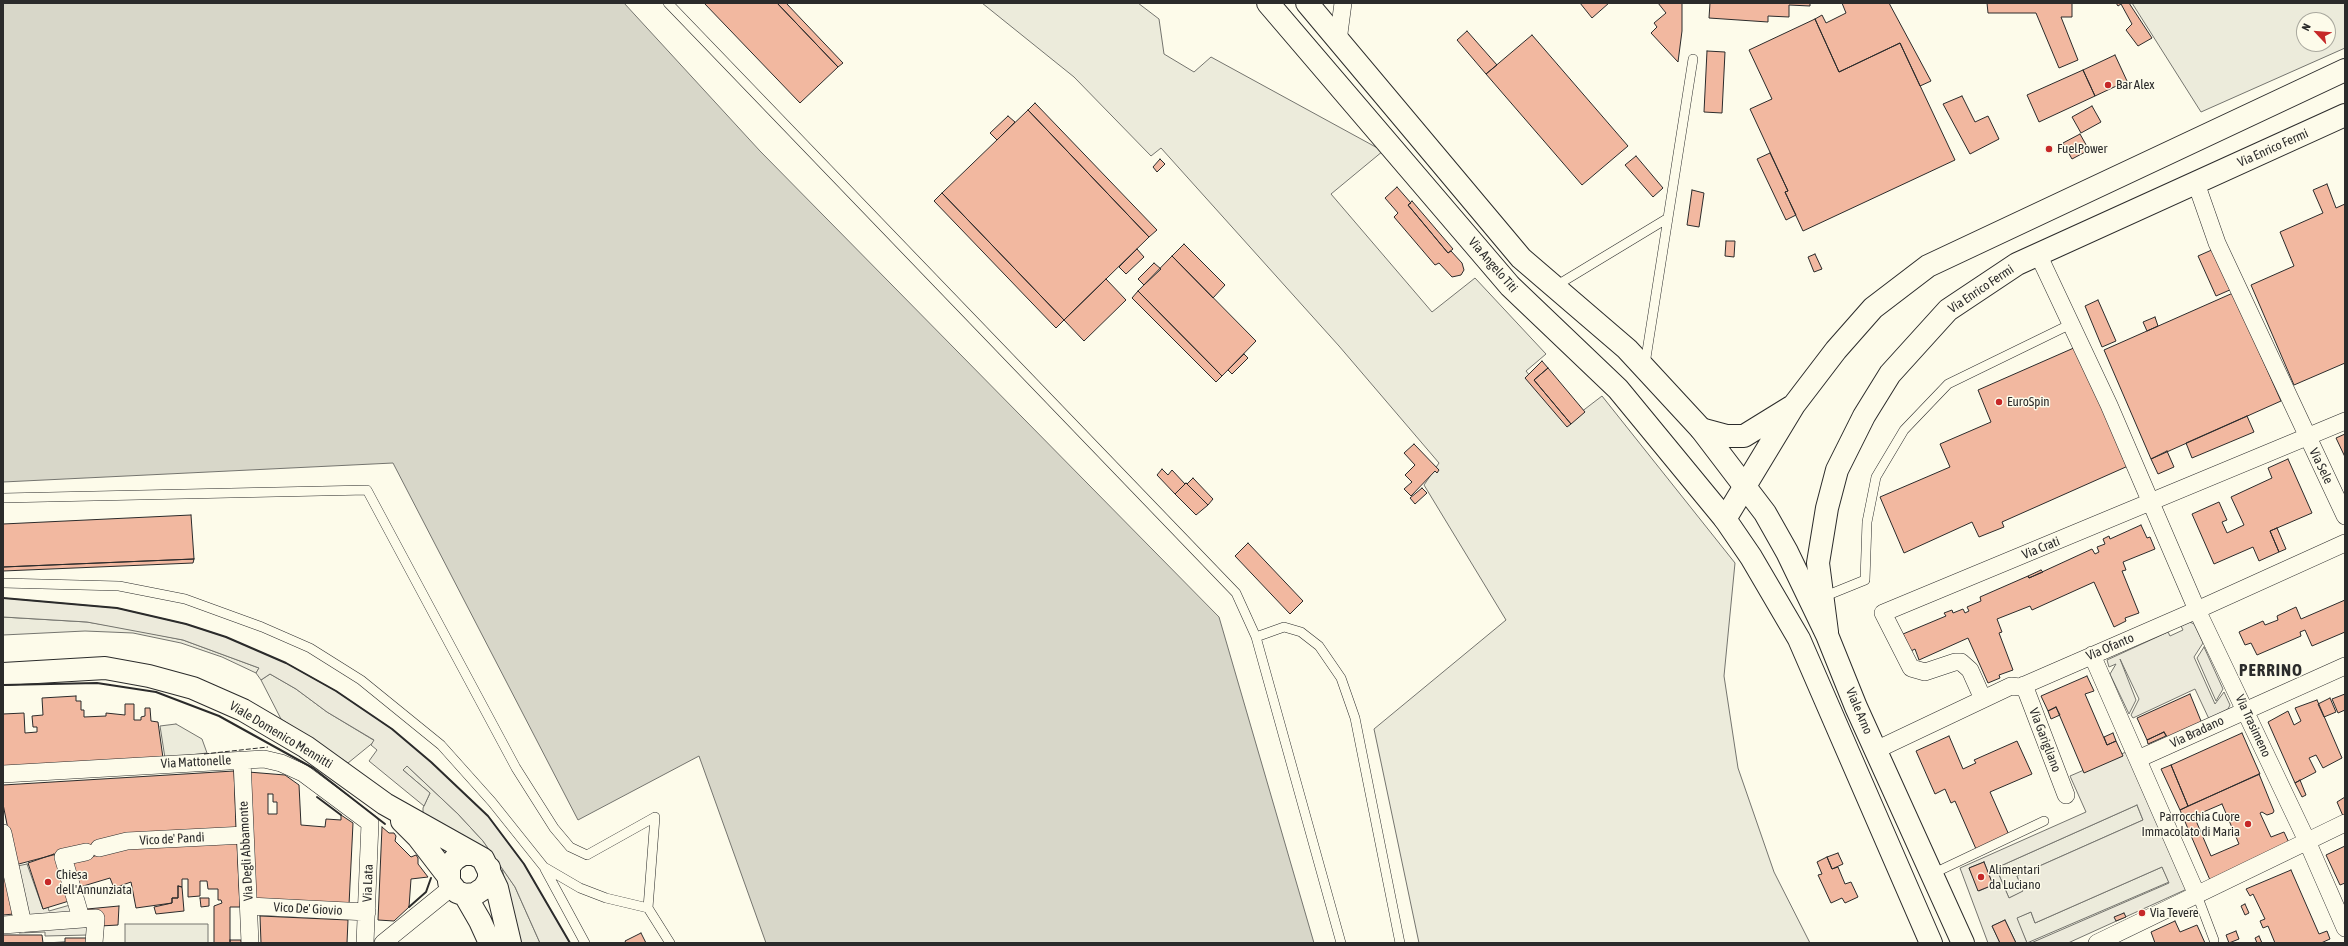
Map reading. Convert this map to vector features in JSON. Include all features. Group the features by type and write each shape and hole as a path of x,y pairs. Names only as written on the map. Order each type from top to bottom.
{"street":[{"name":"Via Angelo Titi","path":"1268,3 1510,286 1618,389 1725,519"},
{"name":"Via Angelo Titi","path":"1307,3 1521,258 1627,349 1701,429 1744,486"},
{"path":"1338,40 1343,3"},
{"path":"1725,519 1794,405 1836,350 1873,308 1928,266 2345,70"},
{"name":"Via Enrico Fermi","path":"1827,635 1818,563 1827,508 1837,470 1864,416 1890,374 1948,310 2018,264 2038,254 2345,115"},
{"name":"Via Sele","path":"2196,183 2217,243 2345,516"},
{"name":"Via Trasimeno","path":"2038,254 2153,502 2197,610 2307,841 2345,928"},
{"path":"1701,429 1727,436 1744,436 1794,405"},
{"name":"Via Crati","path":"1982,699 1970,670 1961,662 1955,662 1925,672 1911,668 1883,613 2345,421"},
{"name":"Viale Arno","path":"1744,486 1765,513 1788,552 1827,635 1876,750 1962,943"},
{"name":"Viale Arno","path":"1725,519 1751,557 1799,639 1931,943"},
{"name":"Via Ofanto","path":"1876,750 2011,686 2022,686 2197,610 2345,543"},
{"path":"2092,655 2197,895"},
{"name":"Via Bradano","path":"2138,759 2345,666"},
{"name":"Viale Domenico Mennitti","path":"3,674 105,668 149,676 193,688 243,710 268,724 349,776 385,804 418,837 455,886 490,943"},
{"name":"Via Garigliano","path":"2022,686 2066,795"},
{"name":"Via Mattonelle","path":"3,774 264,759 281,763 303,773 370,823"},
{"name":"Via Degli Abbamonte","path":"242,760 250,943"},
{"name":"Viale Domenico Mennitti","path":"385,804 481,861"},
{"name":"Via Lata","path":"365,943 370,823"},
{"path":"2097,943 2132,936 2197,895 2345,823"},
{"path":"3,833 23,924"},
{"name":"Vico de' Pandi","path":"88,918 63,857 127,842 245,836"},
{"path":"455,886 449,866 455,859 463,854 481,861 497,888 510,943"},
{"path":"455,886 475,894 484,888 489,879 481,861"},
{"path":"383,943 455,886"},
{"name":"Vico De' Giovio","path":"249,906 366,912"},
{"path":"3,925 88,918 94,943"}],"lane":[{"path":"668,3 1236,593 1256,637 1341,943"},
{"path":"1644,368 1693,59"},
{"path":"1554,287 1668,218"},
{"path":"1823,597 1865,580 1867,522 1876,477 1904,430 1948,384 2071,324"},
{"path":"3,498 367,490 516,768 554,828 570,847 588,855 655,818 648,908 670,943"},
{"path":"3,583 119,586 185,599 262,627 310,648 360,680 441,745 492,802 544,868 585,943"},
{"path":"1256,637 1284,627 1301,632 1319,646 1341,678 1354,718 1400,943"},
{"path":"1932,874 2044,821"},
{"path":"544,868 580,888 606,898 648,908"},
{"path":"2197,895 2214,940"}],"shaded area":[{"path":"3,3 624,3 760,151 1219,617 1314,943 766,943 699,756 578,820 393,463 3,482"},
{"path":"982,3 1138,3 1159,19 1164,54 1194,72 1211,57 1383,151 1331,194 1432,312 1475,278 1546,354 1526,371 1568,422 1602,396 1735,563 1724,676 1738,768 1774,872 1810,943 1419,943 1374,729 1506,620 1424,485 1439,463 1339,346 1161,148 1151,156 1074,77"},
{"path":"2132,3 2345,3 2345,48 2201,112"},
{"path":"3,598 117,608 186,624 226,637 286,663 336,691 392,729 431,762 488,816 524,864 570,943 540,943 515,887 483,841 458,814 407,766 403,770 430,793 424,806 369,761 377,750 371,745 374,740 327,712 296,689 270,674 261,680 256,673 259,668 183,640 87,622 3,617"},
{"path":"3,617 87,622 130,629 183,640 259,668 256,673 222,657 181,643 133,633 85,631 3,635"},
{"path":"2190,622 2194,624 2203,643 2194,657 2215,704 2224,692 2230,705 2228,709 2209,719 2195,689 2133,718 2131,715 2139,699 2120,659 2136,700 2129,714 2110,674 2116,664 2109,667 2107,660 2168,632 2170,636 2183,630 2181,626"},
{"path":"2204,647 2223,689 2216,701 2197,658"},
{"path":"270,674 296,689 327,712 375,741 348,763 281,719 261,680"},
{"path":"176,724 202,739 207,753 165,758 160,726"},
{"path":"2126,752 2187,889 2068,943 2031,943 2169,883 2162,867 2035,923 2031,912 2017,918 2027,943 2016,943 2005,920 1992,926 2000,943 1988,943 1960,868 2086,812 2070,776","holes":["2137,805 2143,820 2017,876 2023,891 2009,898 1996,868","1984,862 1993,885 1979,891 1969,868"]},
{"path":"407,766 458,814 483,841 494,856 423,817 423,808 430,793 403,770"},
{"path":"2137,805 2143,820 2017,876 2024,891 2009,898 1996,868"},
{"path":"27,864 43,909 48,907 49,911 84,901 88,935 45,936 45,932 19,933 4,869"},
{"path":"2162,867 2169,882 2027,943 2016,918 2031,912 2035,923"},
{"path":"502,868 515,887 540,943 518,943"},
{"path":"125,924 208,924 208,943 125,943"}],"building":[{"path":"704,3 777,3 838,67 800,103"},
{"path":"777,3 786,3 843,63 838,67"},
{"path":"1580,3 1609,3 1592,18"},
{"path":"1658,3 1682,3 1682,31 1678,62 1651,33 1657,27 1654,23 1666,13"},
{"path":"1710,3 1810,3 1810,6 1789,5 1789,17 1768,16 1768,22 1709,18"},
{"path":"1842,3 1889,3 1931,81 1920,86 1900,43 1839,72 1815,19 1822,15 1826,23 1846,13"},
{"path":"1987,3 2072,3 2072,17 2061,17 2078,60 2059,68 2036,13 1988,13"},
{"path":"2116,3 2129,3 2152,38 2138,46 2126,30 2132,24 2121,4 2118,6"},
{"path":"1815,19 1839,72 1900,43 1955,160 1803,231 1785,192 1788,191 1750,109 1772,99 1749,50"},
{"path":"1467,31 1497,65 1486,74 1457,40"},
{"path":"1532,35 1628,146 1582,185 1486,74"},
{"path":"1707,51 1725,52 1722,113 1704,112"},
{"path":"2115,55 2127,81 2095,96 2083,70"},
{"path":"2083,70 2095,96 2039,122 2027,95"},
{"path":"1962,96 1975,122 1988,116 1999,139 1970,154 1943,104"},
{"path":"1035,103 1157,230 1149,237 1028,110"},
{"path":"2092,106 2101,122 2081,133 2072,117"},
{"path":"1028,110 1149,237 1064,320 942,193"},
{"path":"1008,116 1015,122 997,140 990,133"},
{"path":"2080,134 2089,150 2072,159 2063,143"},
{"path":"1770,153 1788,191 1785,192 1796,215 1786,220 1757,159"},
{"path":"1636,156 1663,188 1653,197 1625,165"},
{"path":"1160,159 1165,164 1157,172 1153,167"},
{"path":"2327,184 2336,208 2345,204 2345,363 2294,385 2251,285 2294,266 2280,232 2323,213 2313,190"},
{"path":"1397,187 1411,203 1408,205 1448,253 1451,251 1462,263 1464,270 1461,275 1452,277 1439,263 1435,265 1394,217 1398,213 1385,198"},
{"path":"1692,190 1704,193 1699,227 1687,225"},
{"path":"942,193 1064,320 1056,328 934,201"},
{"path":"1412,201 1453,249 1448,253 1408,205"},
{"path":"1726,241 1735,241 1734,257 1725,256"},
{"path":"1184,244 1225,285 1213,298 1172,256"},
{"path":"1137,249 1144,257 1126,274 1119,267"},
{"path":"2214,249 2232,289 2216,296 2198,256"},
{"path":"1815,254 1822,269 1814,272 1808,257"},
{"path":"1172,256 1256,341 1222,376 1138,291"},
{"path":"1154,263 1161,269 1144,285 1138,279"},
{"path":"1106,279 1126,300 1084,341 1064,320"},
{"path":"1138,291 1222,376 1216,382 1132,298"},
{"path":"2233,293 2281,401 2151,459 2104,350"},
{"path":"2098,300 2116,341 2102,347 2085,306"},
{"path":"2155,317 2158,326 2147,331 2143,322"},
{"path":"2076,347 2128,466 2002,522 2004,527 1979,537 1972,522 1904,553 1880,497 1950,467 1940,444 1991,422 1978,390"},
{"path":"1244,354 1248,358 1232,374 1228,370"},
{"path":"1542,361 1548,368 1534,380 1571,424 1567,427 1525,378"},
{"path":"1548,368 1585,412 1571,424 1534,380"},
{"path":"2247,416 2254,432 2192,458 2186,443"},
{"path":"2345,434 2345,457 2336,438"},
{"path":"1414,444 1439,470 1437,473 1435,471 1411,496 1404,489 1412,482 1405,475 1415,465 1404,453"},
{"path":"2167,451 2174,467 2158,474 2151,459"},
{"path":"2288,459 2312,513 2270,531 2279,552 2259,561 2253,547 2214,564 2192,514 2219,502 2227,520 2222,522 2227,533 2244,525 2231,497 2272,478 2268,468"},
{"path":"1162,469 1168,475 1172,470 1185,484 1175,494 1157,475"},
{"path":"1193,478 1213,499 1208,505 1187,484"},
{"path":"1186,483 1208,505 1196,515 1175,494"},
{"path":"1422,488 1427,493 1415,504 1410,498"},
{"path":"191,515 194,559 3,567 3,524"},
{"path":"2141,525 2147,538 2150,537 2155,549 2123,562 2126,570 2122,571 2139,613 2125,618 2126,621 2114,627 2094,582 2032,610 2030,606 1997,619 2002,632 1999,633 2013,670 1999,675 2000,678 1988,683 1968,638 1919,660 1915,649 1911,651 1903,634 1946,616 1944,613 1952,610 1953,613 1963,609 1965,613 1969,611 1967,607 1981,601 1980,597 2028,576 2029,578 2092,549 2095,554 2099,552 2097,547 2105,544 2103,539 2109,536 2110,539"},
{"path":"2277,528 2286,549 2279,552 2270,531"},
{"path":"1248,543 1303,601 1290,614 1235,556"},
{"path":"194,559 193,563 3,571 3,567"},
{"path":"2041,570 2043,572 2029,578 2028,576"},
{"path":"2345,600 2345,632 2312,646 2305,630 2300,632 2301,636 2257,655 2251,643 2245,645 2239,632 2263,621 2265,625 2278,620 2277,616 2296,607 2301,619"},
{"path":"2087,676 2094,691 2085,694 2107,745 2116,741 2123,756 2084,773 2056,707 2048,711 2041,696"},
{"path":"2190,694 2203,726 2170,741 2164,732 2147,740 2137,718"},
{"path":"2345,694 2345,710 2338,713 2332,699"},
{"path":"76,696 76,701 81,701 81,710 84,710 84,717 106,716 106,713 125,715 125,704 134,704 134,720 141,720 141,717 145,716 145,708 150,708 151,721 158,722 163,758 3,768 3,714 24,713 25,733 37,732 37,727 33,727 32,716 43,715 42,698"},
{"path":"2330,698 2336,712 2324,717 2318,704"},
{"path":"2317,700 2342,758 2323,768 2316,755 2309,758 2316,772 2295,783 2268,722 2288,711 2294,725 2301,721 2295,708"},
{"path":"2056,707 2060,715 2051,719 2048,711"},
{"path":"2164,732 2166,736 2148,744 2147,740"},
{"path":"2113,733 2116,741 2107,745 2104,737"},
{"path":"2242,733 2260,774 2188,806 2171,765"},
{"path":"1949,736 1963,769 1976,763 1974,760 2017,741 2032,774 1990,792 2009,835 1976,849 1955,801 1951,803 1945,789 1935,794 1916,751"},
{"path":"2171,765 2188,806 2180,810 2161,769"},
{"path":"234,771 236,828 129,835 15,865 3,804 3,785"},
{"path":"248,772 285,775 299,785 301,825 325,827 326,819 341,820 341,815 353,823 349,905 253,901","holes":["268,794 273,794 273,802 277,802 277,814 268,814"]},
{"name":"Parrocchia Cuore Immacolato di Maria","path":"2259,774 2274,811 2273,813 2267,815 2262,812 2260,813 2271,837 2284,832 2290,845 2210,880 2180,810","holes":["2222,804 2239,844 2211,856 2194,816"]},
{"path":"2300,780 2306,795 2302,797 2295,783"},
{"path":"2345,797 2345,815 2343,816 2337,802"},
{"path":"382,827 389,833 394,833 396,836 395,841 411,857 416,855 418,858 418,864 428,877 411,879 409,907 394,921 378,920"},
{"path":"237,843 240,907 230,907 230,943 214,943 214,906 222,903 221,900 218,900 218,889 208,889 207,881 200,881 200,896 188,897 188,879 182,879 182,887 178,886 178,898 172,898 172,903 136,908 131,882 114,888 110,878 80,887 72,863 104,853 126,849"},
{"path":"2345,846 2345,883 2340,885 2326,855"},
{"path":"1838,853 1843,864 1832,869 1827,857"},
{"name":"Chiesa dell'Annunziata","path":"54,854 69,901 43,909 28,863"},
{"path":"1827,857 1832,869 1838,867 1845,884 1851,882 1858,897 1845,903 1842,898 1831,903 1818,875 1822,874 1817,862"},
{"name":"Alimentari da Luciano","path":"1984,862 1993,885 1978,891 1969,868"},
{"path":"3,869 14,914 3,915"},
{"path":"2291,870 2319,934 2327,931 2330,939 2321,943 2275,943 2268,926 2263,928 2260,921 2265,919 2253,894 2250,896 2246,889"},
{"path":"178,886 182,887 184,911 156,914 154,907 172,903 172,898 178,898"},
{"path":"200,898 209,898 209,906 201,907"},
{"path":"2245,904 2249,913 2245,915 2241,906"},
{"path":"119,906 118,925 100,926 87,909"},
{"path":"2124,913 2126,917 2116,921 2114,917"},
{"path":"260,916 348,920 347,943 261,943"},
{"path":"2005,920 2016,943 2000,943 1992,926"},
{"path":"2175,921 2180,932 2197,925 2205,943 2155,943 2151,932"},
{"path":"2236,931 2239,939 2229,943 2226,935"},
{"path":"641,933 646,943 626,943 625,941"},
{"path":"3,935 42,935 43,943 3,943"},
{"path":"2259,936 2262,943 2257,943 2255,938"},
{"path":"65,938 86,938 86,943 43,943 65,942"},
{"path":"230,940 241,940 241,943 230,943"}],"fence":[{"path":"204,754 268,747"}],"wall":[{"path":"3,598 117,608 186,624 226,637 286,663 336,691 392,729 431,762 488,816 524,864 570,943"},
{"path":"3,685 97,683 156,692 219,716 313,768 385,824"},
{"path":"317,797 341,815"},
{"path":"409,907 426,892 431,878"}],"place":[{"name":"Bar Alex","path":"2108,85"},
{"name":"FuelPower","path":"2049,149"},
{"name":"EuroSpin","path":"1999,402"},
{"name":"Parrocchia Cuore Immacolato di Maria","path":"2248,824"},
{"name":"Alimentari da Luciano","path":"1981,877"},
{"name":"Chiesa dell'Annunziata","path":"48,882"},
{"name":"Via Tevere","path":"2142,913"}],"district":[{"name":"PERRINO","path":"2271,671"}]}
